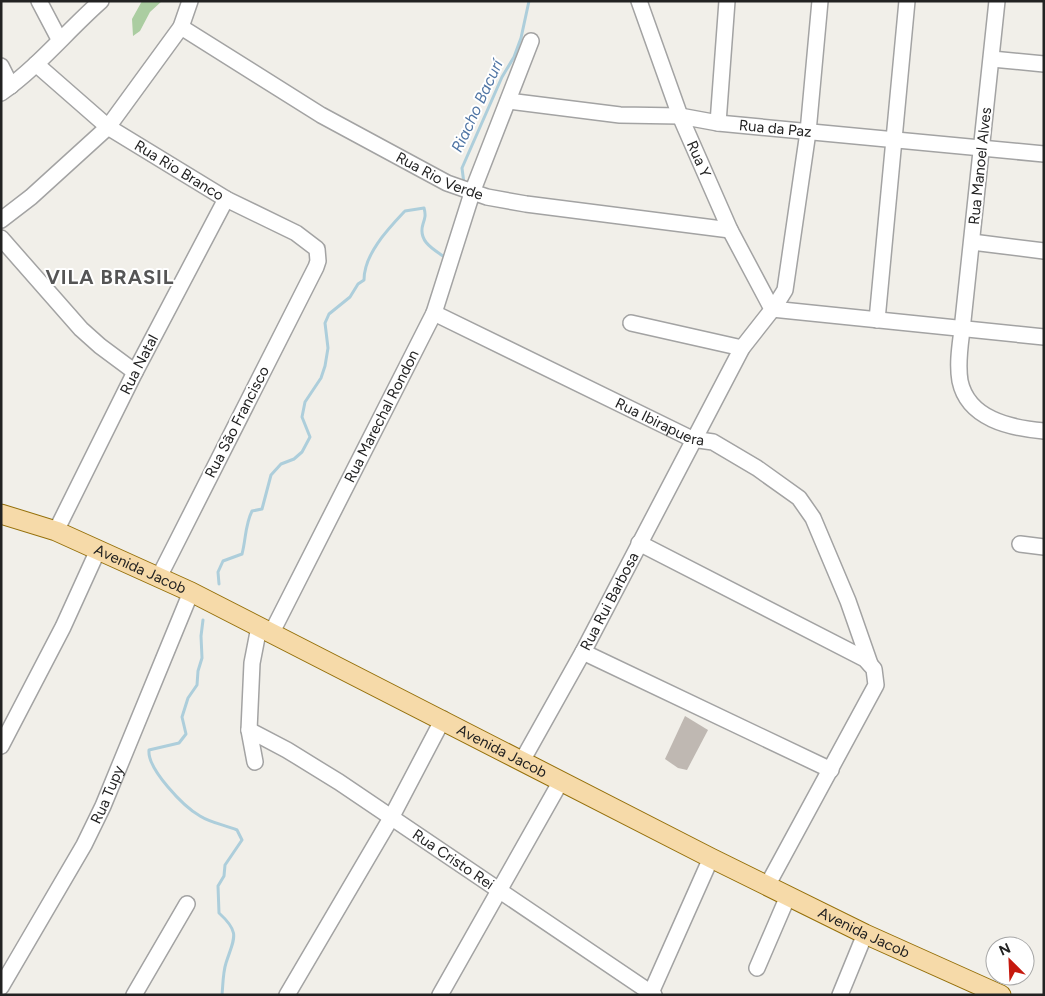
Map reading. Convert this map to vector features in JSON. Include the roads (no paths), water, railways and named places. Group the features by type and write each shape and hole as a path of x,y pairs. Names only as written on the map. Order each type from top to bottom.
{"main road":[{"name":"Avenida Jacob","path":"1,514 56,531 191,592 767,886 865,934 1001,995"}],"street":[{"path":"39,1 59,39"},
{"path":"1,66 6,90 36,64 59,39 101,1"},
{"path":"1,220 31,197 108,127 181,28 190,1"},
{"name":"Rua Y","path":"639,1 680,116 730,230 772,309"},
{"path":"718,123 727,1"},
{"name":"Rua Rui Barbosa","path":"522,761 582,652 692,439 742,348 772,309 786,284 808,132 820,1"},
{"path":"877,320 907,1"},
{"name":"Rua Manoel Alves","path":"997,1 962,330 960,380 970,404 984,416 1028,429 1044,430"},
{"name":"Rua Rio Verde","path":"181,28 321,115 447,183 473,190 487,197 526,204 730,230"},
{"name":"Rua Marechal Rondon","path":"255,762 249,730 252,663 265,630 434,313 473,190 531,41"},
{"path":"992,59 1044,64"},
{"name":"Rua Rio Branco","path":"36,64 108,127 226,199 296,233 311,243 317,249 316,267"},
{"name":"Rua da Paz","path":"508,101 620,115 680,116 718,123 1044,154"},
{"name":"Rua Natal","path":"56,531 135,372 226,199"},
{"path":"1,238 81,329 135,372"},
{"path":"972,242 1044,251"},
{"name":"Rua São Francisco","path":"159,577 316,267"},
{"path":"772,309 1044,337"},
{"name":"Rua Ibirapuera","path":"434,313 692,439 713,442 757,468 799,498 813,518 848,600 870,664 874,669 876,686 831,770"},
{"path":"631,323 742,348"},
{"path":"639,543 865,659 870,664"},
{"path":"1020,544 1044,547"},
{"path":"1,746 63,627 98,550"},
{"name":"Rua Tupy","path":"1,987 84,845 104,806 191,592"},
{"path":"582,652 831,770 767,886"},
{"path":"287,995 391,818 443,719"},
{"name":"Rua Cristo Rei","path":"249,730 315,767 652,994"},
{"path":"440,995 561,781"},
{"path":"652,994 711,858"},
{"path":"758,968 788,896"},
{"path":"134,995 186,904"},
{"path":"840,995 865,934"}],"waterway":[{"name":"Riacho Bacurí","path":"464,184 462,168 502,77 514,57 521,38 529,1"},
{"name":"Riacho Bacurí","path":"219,584 218,572 223,561 242,554 250,516 252,511 262,509 271,475 281,464 294,459 302,452 310,437 302,417 305,402 321,378 325,366 328,348 325,323 329,314 350,297 358,284 364,280 368,261 378,242 405,211 424,208 425,216 422,235 430,247 443,256 447,255"},
{"name":"Riacho Bacurí","path":"203,620 201,636 202,658 198,671 197,685 188,698 182,717 186,734 179,743 149,750 150,758 160,777 185,805 204,818 237,830 242,840 225,865 224,876 218,886 219,913 230,926 234,936 224,970 222,995"}],"district":[{"name":"VILA BRASIL","path":"110,277"}]}
